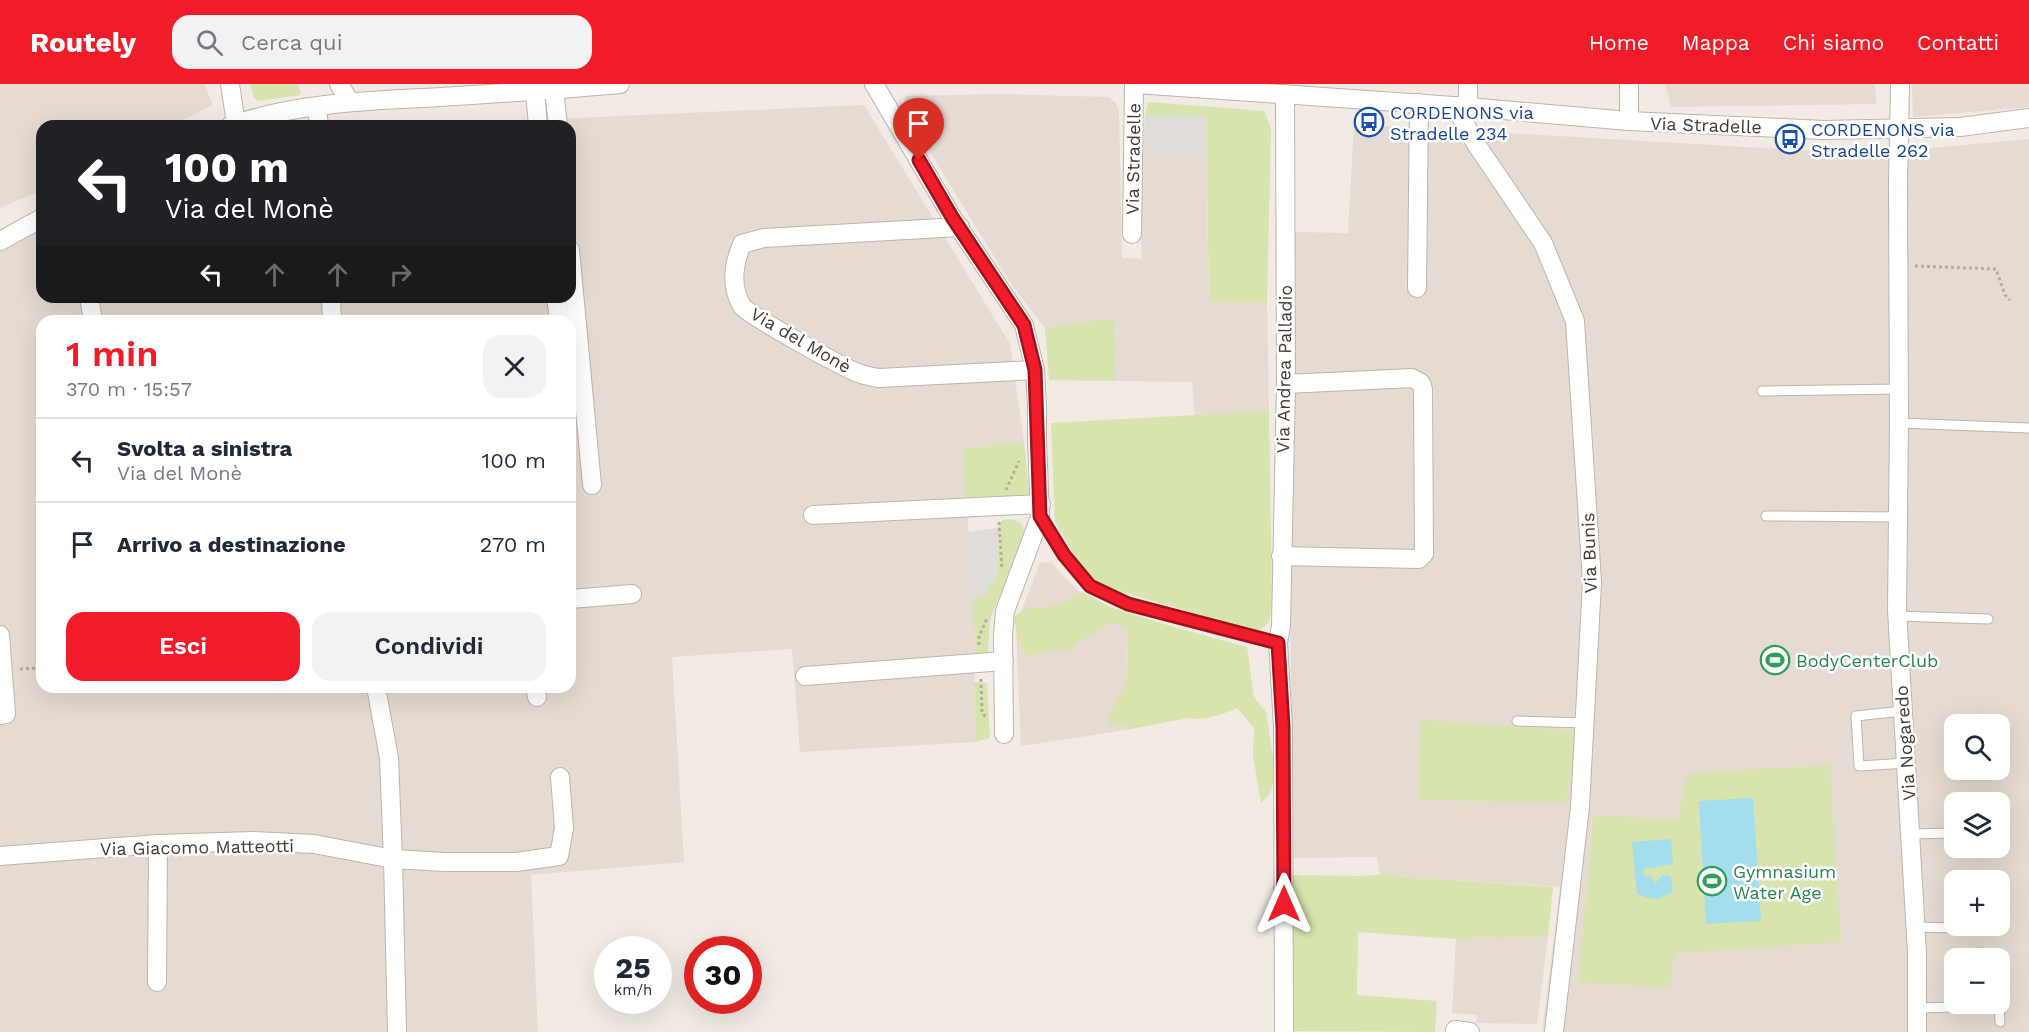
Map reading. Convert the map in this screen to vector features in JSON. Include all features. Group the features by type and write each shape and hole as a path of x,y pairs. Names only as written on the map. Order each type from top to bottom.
{"street":[{"path":"230,84 233,120"},
{"path":"339,84 350,102"},
{"path":"252,120 350,102 620,84"},
{"path":"874,84 952,217 1024,325 1035,370 1040,510 1005,611 1004,734"},
{"name":"Via Stradelle","path":"1132,234 1135,84 1293,91 1629,122 1824,130 1960,127 2029,118"},
{"path":"1462,106 1468,84"},
{"path":"1629,84 1629,122"},
{"name":"Via Nogaredo","path":"1900,84 1897,616 1911,834 1917,1032"},
{"path":"554,90 557,120"},
{"path":"535,91 537,120"},
{"name":"Via Andrea Palladio","path":"1278,643 1281,626 1293,91"},
{"path":"1417,288 1419,103"},
{"name":"Via Bunis","path":"1462,106 1476,144 1543,243 1575,321 1592,582 1580,807 1554,1032"},
{"path":"317,107 318,120"},
{"path":"0,241 36,221"},
{"name":"Via del Monè","path":"960,227 764,238 742,244 735,263 735,284 742,306 761,321 860,374 879,378 1035,370"},
{"path":"575,303 592,485"},
{"path":"1281,556 1419,559 1424,554 1423,389 1421,382 1412,378 1286,384"},
{"path":"813,515 1040,510"},
{"path":"576,599 632,594"},
{"path":"0,634 6,714 0,715"},
{"path":"1278,643 1283,727 1284,1032"},
{"path":"805,676 1004,661"},
{"path":"377,693 389,758 397,1032"},
{"name":"Via Giacomo Matteotti","path":"0,856 158,844 253,841 314,844 393,859 516,862 559,856 564,828 560,777"},
{"path":"157,982 158,844"}],"lane":[{"path":"1762,391 1899,389"},
{"path":"1899,423 2029,429"},
{"path":"1040,510 1064,555 1090,586 1128,604 1278,643"},
{"path":"1766,516 1898,516"},
{"path":"1897,616 1988,619"},
{"path":"1903,711 1856,716 1859,766 1906,763"},
{"path":"1517,721 1584,723"},
{"path":"1911,834 1944,833"},
{"path":"1915,927 1944,928"},
{"path":"1917,1008 1944,1007"},
{"path":"2000,1014 2000,1022"}],"path":[{"path":"1898,266 1996,269 2005,295 2010,300"},
{"path":"3,670 36,668"}],"shaded area":[{"path":"0,84 204,84 213,105 183,120 36,120 36,193 0,208"},
{"path":"1665,84 1875,84 1876,104 1671,107"},
{"path":"1912,84 2029,84 2029,107 1913,117"},
{"path":"1001,94 1108,97 1116,103 1119,111 1122,258 1142,259 1138,156 1206,154 1209,302 1267,303 1269,411 1195,416 1192,382 1116,381 1114,319 1045,328 1009,281 902,106 907,96"},
{"path":"864,105 1010,344 1024,442 963,449 977,650 974,682 975,742 800,752 792,649 672,657 684,862 531,875 538,1032 0,1032 0,245 36,228 36,303 576,303 576,120 532,120"},
{"path":"1145,116 1206,116 1206,154 1142,156"},
{"path":"1354,124 1866,154 2029,139 2029,1032 1542,1032 1560,887 1380,875 1377,857 1291,858 1290,232 1348,233"},
{"path":"997,528 998,582 987,584 987,595 973,597 968,532"},
{"path":"1051,562 1086,597 1127,615 1126,730 1021,746 1016,625 1040,563"},
{"path":"1548,937 1537,1024 1476,1023 1477,1015 1452,1013 1456,939"}],"green space":[{"path":"250,84 297,84 301,92 300,95 258,101 254,98"},
{"path":"1148,102 1264,111 1271,129 1267,303 1209,302 1206,116 1145,116"},
{"path":"1114,318 1116,381 1049,380 1045,328"},
{"path":"1269,411 1272,605 1269,622 1258,632 1103,586 1082,569 1055,521 1051,423"},
{"path":"1024,442 1029,492 1026,498 966,504 963,449"},
{"path":"1012,519 1021,523 1025,532 990,620 988,655 976,659 973,597 987,595 987,583 998,582 997,528 1003,520"},
{"path":"1081,592 1113,608 1247,647 1254,697 1266,712 1275,772 1269,795 1261,803 1253,756 1254,728 1237,708 1207,718 1188,718 1126,730 1125,724 1110,727 1111,714 1125,684 1127,672 1127,630 1120,624 1110,624 1075,644 1072,651 1049,650 1029,656 1023,653 1013,617 1028,608 1045,608 1065,603"},
{"path":"974,682 987,683 990,738 975,742"},
{"path":"1421,720 1577,731 1566,803 1418,800"},
{"name":"Gymnasium Water Age","path":"1830,765 1841,942 1675,953 1670,988 1578,982 1594,815 1678,820 1688,773"},
{"path":"1290,875 1380,875 1553,887 1548,937 1456,939 1358,932 1357,995 1437,1001 1435,1032 1290,1031"}],"water":[{"path":"1753,798 1761,921 1706,924 1699,801"},
{"path":"1671,839 1673,864 1643,869 1645,876 1650,876 1655,884 1662,875 1671,876 1673,891 1655,899 1637,894 1632,842"}],"place":[{"name":"CORDENONS via Stradelle 234","path":"1369,122"},
{"name":"CORDENONS via Stradelle 262","path":"1790,139"},
{"name":"BodyCenterClub","path":"1775,660"},
{"name":"Gymnasium Water Age","path":"1712,881"}],"route":[{"path":"919,160 952,217 1024,325 1035,370 1040,516 1064,555 1090,586 1128,604 1278,643 1283,727 1284,904"}]}
